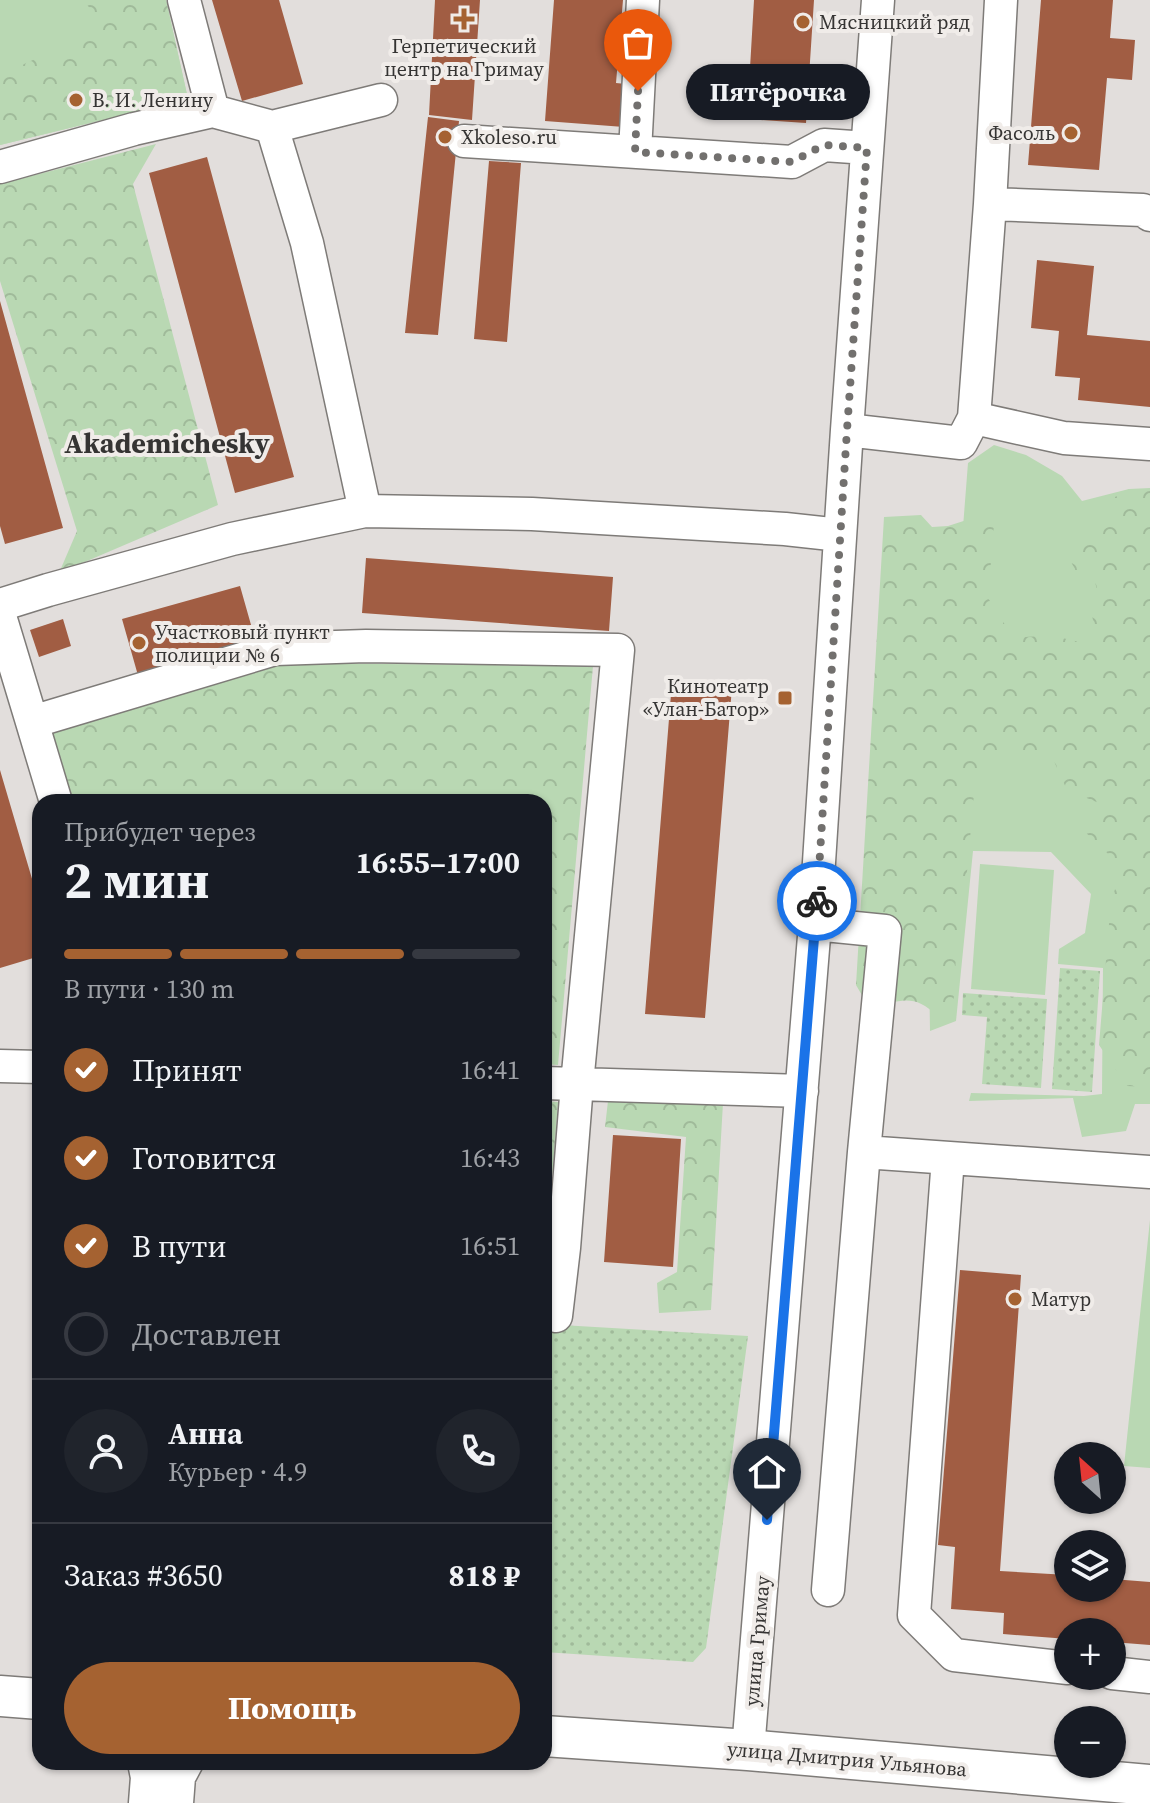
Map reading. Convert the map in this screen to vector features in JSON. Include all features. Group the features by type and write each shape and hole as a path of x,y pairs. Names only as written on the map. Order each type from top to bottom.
{"main road":[{"path":"0,1696 32,1698"},
{"name":"улица Дмитрия Ульянова","path":"552,1737 748,1750 1150,1785"},
{"path":"149,1803 150,1770"}],"street":[{"path":"184,0 213,111"},
{"path":"635,152 643,0"},
{"name":"улица Гримау","path":"748,1750 815,924 878,0"},
{"path":"847,430 961,443 974,418 1001,0"},
{"path":"0,167 134,129 213,111 272,127 381,100"},
{"path":"272,127 307,243 365,511"},
{"path":"464,141 792,162 824,145 867,148"},
{"path":"990,204 1148,210"},
{"path":"974,418 1064,438 1150,444"},
{"path":"0,605 232,539 365,511 532,514 840,535"},
{"path":"0,616 54,794"},
{"path":"32,722 275,649 366,646 618,650 556,1316"},
{"path":"815,924 885,931 828,1590"},
{"path":"0,1066 32,1067"},
{"path":"552,1083 802,1091"},
{"path":"864,1152 1150,1172"},
{"path":"948,1158 914,1615 954,1655 1054,1666"},
{"path":"1126,1674 1150,1677"},
{"path":"177,1803 179,1777 183,1770"}],"green space":[{"path":"0,0 166,0 188,99 0,145"},
{"path":"84,0 166,0 188,99 0,145 0,75 103,28"},
{"path":"156,144 133,184 218,505 59,573 77,531 0,281 0,184"},
{"path":"994,445 1026,455 1062,476 1082,501 1129,489 1150,492 1150,1104 1135,1104 1126,1131 1082,1137 1073,1098 969,1101 971,1093 1102,1094 1103,968 1058,964 1059,949 1085,933 1091,894 1051,852 973,851 956,1021 930,1031 929,964 968,463"},
{"path":"1150,488 1150,1087 1127,1086 1099,1045 1111,900 1123,868 1083,830 1099,803 1067,790 1053,759 1037,752 999,752 985,763 974,794 966,883 959,899 953,1012 937,1016 921,1004 905,1000 870,1009 856,985 884,517 921,515 932,527 948,526 979,516 994,524 988,598 1014,639 1050,637 1085,644 1094,640 1091,612 1099,597 1095,582 1078,575 1070,560 1079,542 1108,527 1115,497 1129,489"},
{"path":"288,663 593,666 558,1065 552,1065 552,794 70,794 52,732"},
{"path":"980,864 1054,870 1045,995 971,989"},
{"path":"1060,968 1100,971 1092,1092 1052,1089"},
{"path":"963,993 1047,999 1041,1088 982,1084 987,1017 962,1015"},
{"path":"608,1101 723,1103 711,1310 659,1313 657,1283 677,1272 686,1137 605,1127"},
{"path":"552,1102 558,1102 552,1178"},
{"path":"1150,1220 1150,1468 1126,1466"},
{"path":"552,1324 748,1336 706,1648 693,1662 552,1653"}],"building":[{"path":"212,0 279,0 303,84 242,101"},
{"path":"435,0 480,0 472,120 429,115"},
{"path":"554,0 623,0 616,83 626,84 624,127 545,121"},
{"path":"754,0 814,0 806,123 747,119"},
{"path":"1041,0 1113,0 1110,38 1135,40 1132,80 1107,78 1099,170 1028,165"},
{"path":"428,117 459,121 438,335 405,333"},
{"path":"207,157 294,477 235,493 149,173"},
{"path":"489,161 521,163 507,342 474,339"},
{"path":"1037,260 1094,266 1087,335 1150,341 1150,407 1078,400 1080,378 1055,376 1059,331 1031,328"},
{"path":"0,301 63,528 5,544 0,526"},
{"path":"366,558 613,577 609,631 362,613"},
{"path":"240,586 257,646 139,679 122,619"},
{"path":"63,619 71,646 39,657 30,630"},
{"path":"672,682 732,687 705,1018 645,1014"},
{"path":"0,770 32,879 32,958 0,968"},
{"path":"613,1135 681,1139 673,1267 604,1262"},
{"path":"960,1270 1021,1275 1000,1571 1054,1574 1054,1602 1126,1602 1126,1580 1150,1582 1150,1645 1126,1643 1126,1618 1054,1618 1054,1638 1003,1634 1004,1613 951,1609 955,1547 938,1545"}],"way so far":[{"path":"638,91 635,152 792,162 824,145 867,148 817,901"}],"place":[{"name":"Герпетический центр на Гримау","path":"464,19"},
{"name":"Мясницкий ряд","path":"803,22"},
{"name":"Пятёрочка","path":"638,91"},
{"name":"В. И. Ленину","path":"76,100"},
{"name":"Фасоль","path":"1071,133"},
{"name":"Xkoleso.ru","path":"445,137"},
{"name":"Участковый пункт полиции № 6","path":"139,643"},
{"name":"Кинотеатр «Улан-Батор»","path":"785,698"},
{"name":"Матур","path":"1015,1299"}],"district":[{"name":"Akademichesky","path":"167,443"}],"route":[{"path":"767,1520 817,901"}]}
